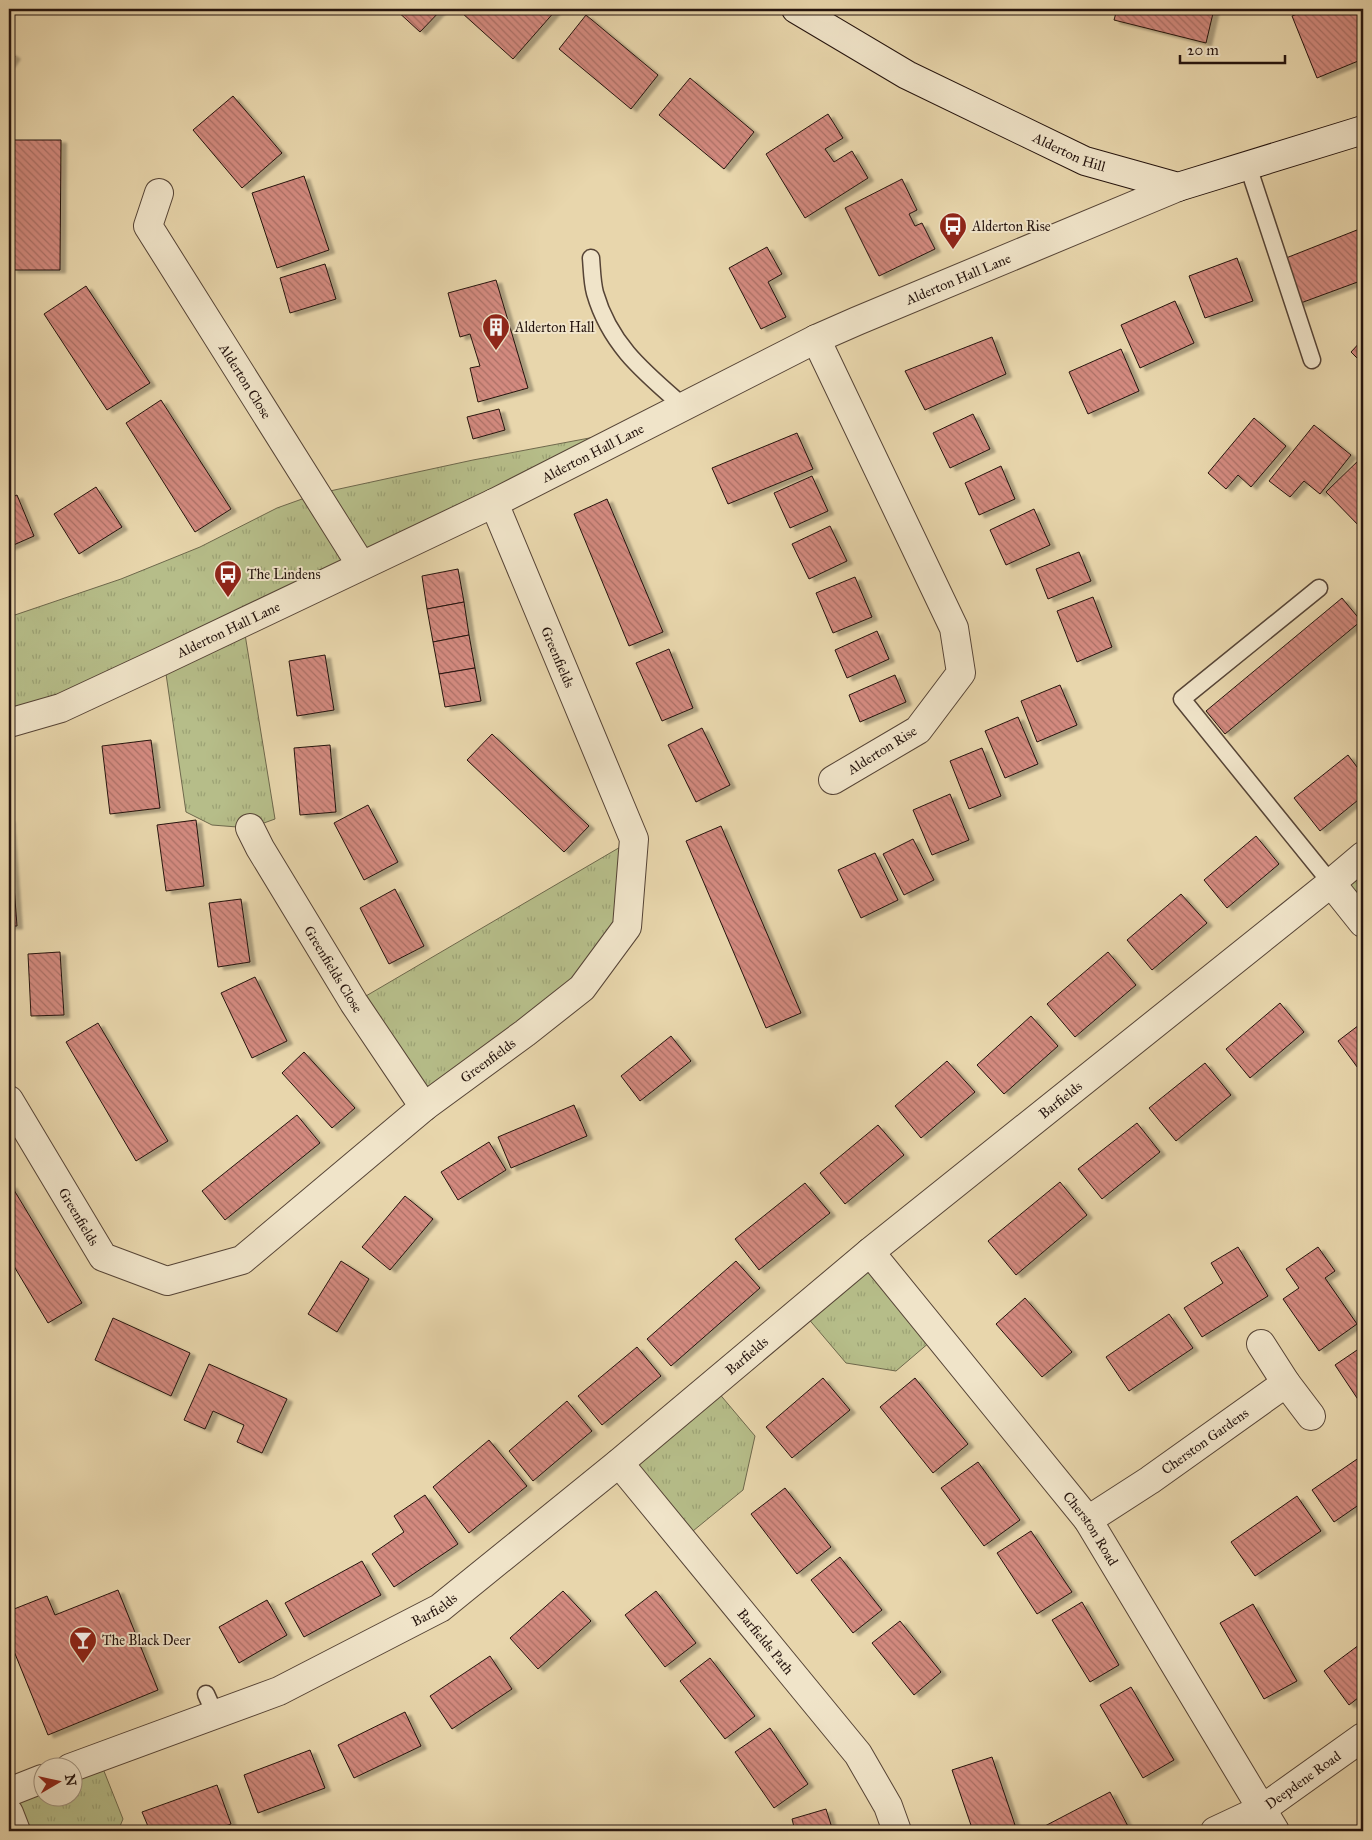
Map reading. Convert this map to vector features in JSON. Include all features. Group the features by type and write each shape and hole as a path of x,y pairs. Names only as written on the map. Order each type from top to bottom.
{"street":[{"name":"Alderton Hill","path":"796,9 907,75 1085,161 1178,187"},
{"path":"1178,187 1363,130"},
{"name":"Alderton Hall Lane","path":"9,723 61,708 494,503 683,406 866,317 1178,187"},
{"name":"Alderton Close","path":"159,193 148,226 361,565"},
{"name":"Alderton Rise","path":"816,340 954,628 961,673 918,730 833,780"},
{"name":"Greenfields","path":"9,1100 103,1257 167,1281 242,1260 424,1107 525,1033 582,988 627,927 634,839 494,503"},
{"name":"Greenfields Close","path":"250,828 260,848 354,1003 424,1107"},
{"name":"Barfields","path":"82,1763 210,1704 279,1691 440,1608 619,1463 870,1252 1363,856"},
{"path":"1331,883 1363,923"},
{"name":"Cherston Road","path":"870,1252 1088,1520 1268,1820"},
{"path":"1261,1344 1286,1383 1311,1416"},
{"name":"Cherston Gardens","path":"1088,1520 1150,1480 1286,1383"},
{"name":"Barfields Path","path":"619,1463 858,1754 888,1806 897,1831"},
{"name":"Deepdene Road","path":"1215,1831 1268,1820 1363,1736"},
{"path":"9,1792 32,1782"},
{"path":"9,1813 16,1831"}],"lane":[{"path":"1248,166 1312,360"},
{"path":"591,258 595,290 613,336 646,373 683,406"},
{"path":"1319,588 1182,700 1331,883"}],"green space":[{"path":"637,429 243,622 275,819 250,828 212,825 186,812 164,660 9,723 9,617 121,579 200,547 277,508 316,494 473,460"},
{"path":"634,839 627,927 582,988 424,1107 354,1003"},
{"path":"1363,856 1363,923 1331,883"},
{"path":"870,1252 937,1336 896,1371 846,1363 801,1310"},
{"path":"712,1385 755,1436 743,1490 682,1540 619,1463"},
{"path":"98,1756 123,1819 118,1831 16,1831 9,1792 32,1783 32,1808 82,1808 82,1763"}],"building":[{"path":"395,9 442,9 420,32"},
{"path":"465,9 556,10 513,59 462,13"},
{"path":"1117,9 1214,9 1206,43 1114,20"},
{"path":"1310,9 1363,9 1363,59 1317,78 1292,16"},
{"path":"586,15 658,75 631,109 559,49"},
{"path":"9,52 15,56 9,65"},
{"path":"690,78 754,132 724,169 659,115"},
{"path":"233,96 282,153 242,188 193,130"},
{"path":"828,114 843,138 825,149 834,162 852,151 868,178 805,218 766,154"},
{"path":"13,140 61,140 60,270 12,270"},
{"path":"304,176 329,250 277,268 252,193"},
{"path":"902,179 917,210 909,214 915,226 922,223 935,249 879,276 845,208"},
{"path":"1362,228 1363,280 1298,304 1281,260"},
{"path":"767,247 782,274 768,282 786,317 761,329 729,268"},
{"path":"1237,258 1253,301 1205,318 1189,276"},
{"path":"325,264 336,299 290,313 280,278"},
{"name":"Alderton Hall","path":"496,280 528,388 478,402 470,368 480,366 470,334 460,337 448,293"},
{"path":"86,286 150,383 107,410 44,314"},
{"path":"1175,301 1194,343 1140,368 1121,325"},
{"path":"992,337 1006,374 925,410 905,371"},
{"path":"1363,339 1363,364 1351,352"},
{"path":"1121,349 1139,391 1088,414 1069,372"},
{"path":"161,400 231,509 195,532 126,423"},
{"path":"499,409 505,430 473,439 467,417"},
{"path":"973,414 990,449 950,468 933,433"},
{"path":"1254,418 1286,446 1251,487 1238,475 1226,489 1208,473"},
{"path":"1314,425 1351,455 1320,494 1304,481 1290,497 1269,481"},
{"path":"797,433 813,469 728,504 712,468"},
{"path":"1363,456 1363,530 1326,492"},
{"path":"1001,466 1015,499 979,515 965,483"},
{"path":"812,476 828,511 790,528 774,493"},
{"path":"96,487 122,527 79,554 54,514"},
{"path":"17,495 34,536 9,547 9,498"},
{"path":"607,499 663,632 629,646 574,514"},
{"path":"1034,509 1050,545 1006,565 990,530"},
{"path":"830,526 847,561 809,579 792,544"},
{"path":"1079,552 1091,581 1048,599 1036,569"},
{"path":"458,569 464,602 427,609 422,576"},
{"path":"855,577 872,617 833,633 816,593"},
{"path":"1093,597 1112,647 1077,662 1057,611"},
{"path":"1342,598 1361,621 1225,734 1206,711"},
{"path":"464,602 469,635 433,642 427,609"},
{"path":"877,631 889,659 847,678 835,650"},
{"path":"469,635 475,668 439,674 433,642"},
{"path":"669,649 693,708 662,721 636,663"},
{"path":"325,655 334,710 297,716 289,661"},
{"path":"475,668 481,701 445,707 439,674"},
{"path":"895,675 906,702 860,722 849,695"},
{"path":"1060,685 1077,725 1037,742 1021,701"},
{"path":"1018,717 1038,764 1005,778 985,731"},
{"path":"702,728 730,785 696,802 668,745"},
{"path":"492,734 589,826 564,852 467,760"},
{"path":"151,740 160,808 110,814 102,746"},
{"path":"330,745 336,812 300,815 294,748"},
{"path":"982,748 1001,796 969,809 950,761"},
{"path":"1348,755 1363,775 1363,796 1320,831 1294,798"},
{"path":"950,794 969,840 932,855 913,810"},
{"path":"368,805 398,862 364,880 334,823"},
{"path":"9,819 17,926 9,926"},
{"path":"196,820 204,886 166,891 157,825"},
{"path":"721,826 801,1013 766,1028 686,841"},
{"path":"1256,836 1279,864 1227,908 1204,880"},
{"path":"913,839 934,880 904,895 883,854"},
{"path":"875,853 898,900 861,918 838,870"},
{"path":"395,889 424,946 389,964 360,908"},
{"path":"1181,894 1207,923 1152,970 1127,940"},
{"path":"241,899 250,962 218,967 209,903"},
{"path":"60,952 64,1015 31,1016 28,954"},
{"path":"1108,952 1136,985 1075,1037 1047,1004"},
{"path":"255,977 287,1041 252,1058 221,993"},
{"path":"1280,1003 1304,1032 1250,1078 1226,1049"},
{"path":"1031,1016 1058,1046 1004,1094 977,1065"},
{"path":"1363,1022 1363,1075 1338,1041"},
{"path":"98,1023 168,1141 136,1161 66,1042"},
{"path":"671,1036 691,1061 640,1101 621,1076"},
{"path":"304,1052 355,1108 332,1128 282,1073"},
{"path":"947,1061 975,1092 921,1138 895,1106"},
{"path":"1205,1063 1231,1095 1176,1141 1149,1108"},
{"path":"574,1105 587,1136 511,1168 498,1137"},
{"path":"297,1115 320,1143 225,1220 202,1191"},
{"path":"1137,1123 1160,1152 1102,1199 1078,1169"},
{"path":"878,1125 904,1155 845,1204 820,1173"},
{"path":"489,1142 506,1170 458,1200 441,1172"},
{"path":"1060,1182 1087,1215 1016,1275 988,1241"},
{"path":"805,1183 830,1213 759,1270 735,1239"},
{"path":"11,1185 82,1303 48,1323 9,1258 9,1186"},
{"path":"405,1196 433,1219 390,1270 362,1247"},
{"path":"1238,1247 1268,1296 1202,1337 1184,1308 1223,1283 1211,1263"},
{"path":"1318,1247 1335,1271 1325,1278 1357,1324 1319,1351 1283,1299 1299,1288 1286,1269"},
{"path":"341,1261 369,1279 337,1332 308,1314"},
{"path":"736,1261 760,1288 671,1366 647,1339"},
{"path":"1025,1298 1072,1352 1042,1377 996,1324"},
{"path":"1169,1314 1193,1348 1129,1391 1106,1357"},
{"path":"113,1318 190,1353 171,1396 95,1360"},
{"path":"1363,1346 1363,1407 1335,1365"},
{"path":"637,1347 661,1376 602,1425 578,1396"},
{"path":"209,1364 287,1399 262,1453 237,1442 244,1425 213,1411 205,1429 184,1420"},
{"path":"823,1378 850,1410 792,1458 766,1427"},
{"path":"915,1378 968,1444 933,1473 880,1407"},
{"path":"567,1401 592,1431 533,1481 509,1451"},
{"path":"489,1440 527,1486 469,1533 433,1487"},
{"path":"1363,1455 1363,1502 1334,1522 1312,1490"},
{"path":"978,1462 1020,1520 984,1546 941,1488"},
{"path":"785,1488 831,1547 797,1574 751,1514"},
{"path":"425,1495 458,1544 394,1587 372,1554 404,1532 394,1516"},
{"path":"1297,1496 1321,1531 1255,1576 1231,1542"},
{"path":"1031,1531 1072,1592 1037,1614 997,1553"},
{"path":"840,1557 882,1610 853,1633 811,1580"},
{"path":"362,1561 381,1595 304,1637 285,1603"},
{"name":"The Black Deer","path":"118,1590 158,1690 48,1735 9,1639 9,1611 47,1596 55,1615"},
{"path":"563,1591 591,1621 538,1669 510,1638"},
{"path":"656,1591 696,1643 665,1667 625,1615"},
{"path":"267,1600 287,1635 239,1663 219,1627"},
{"path":"1082,1602 1119,1665 1090,1682 1052,1620"},
{"path":"1253,1604 1297,1681 1264,1699 1220,1623"},
{"path":"900,1621 941,1672 914,1695 872,1643"},
{"path":"1363,1642 1363,1694 1349,1705 1324,1671"},
{"path":"490,1656 512,1689 452,1729 430,1696"},
{"path":"710,1658 755,1716 725,1739 680,1681"},
{"path":"1131,1687 1174,1760 1143,1778 1100,1705"},
{"path":"405,1712 421,1746 354,1778 338,1745"},
{"path":"770,1728 808,1784 774,1808 735,1752"},
{"path":"310,1750 325,1788 258,1813 244,1775"},
{"path":"992,1757 1017,1831 973,1831 952,1770"},
{"path":"217,1785 231,1824 211,1831 150,1831 142,1812"},
{"path":"1110,1792 1130,1830 1045,1831 1043,1827"},
{"path":"826,1809 833,1831 795,1831 792,1819"}],"place":[{"name":"Alderton Rise","path":"953,250"},
{"name":"Alderton Hall","path":"496,351"},
{"name":"The Lindens","path":"228,598"},
{"name":"The Black Deer","path":"83,1664"}]}
